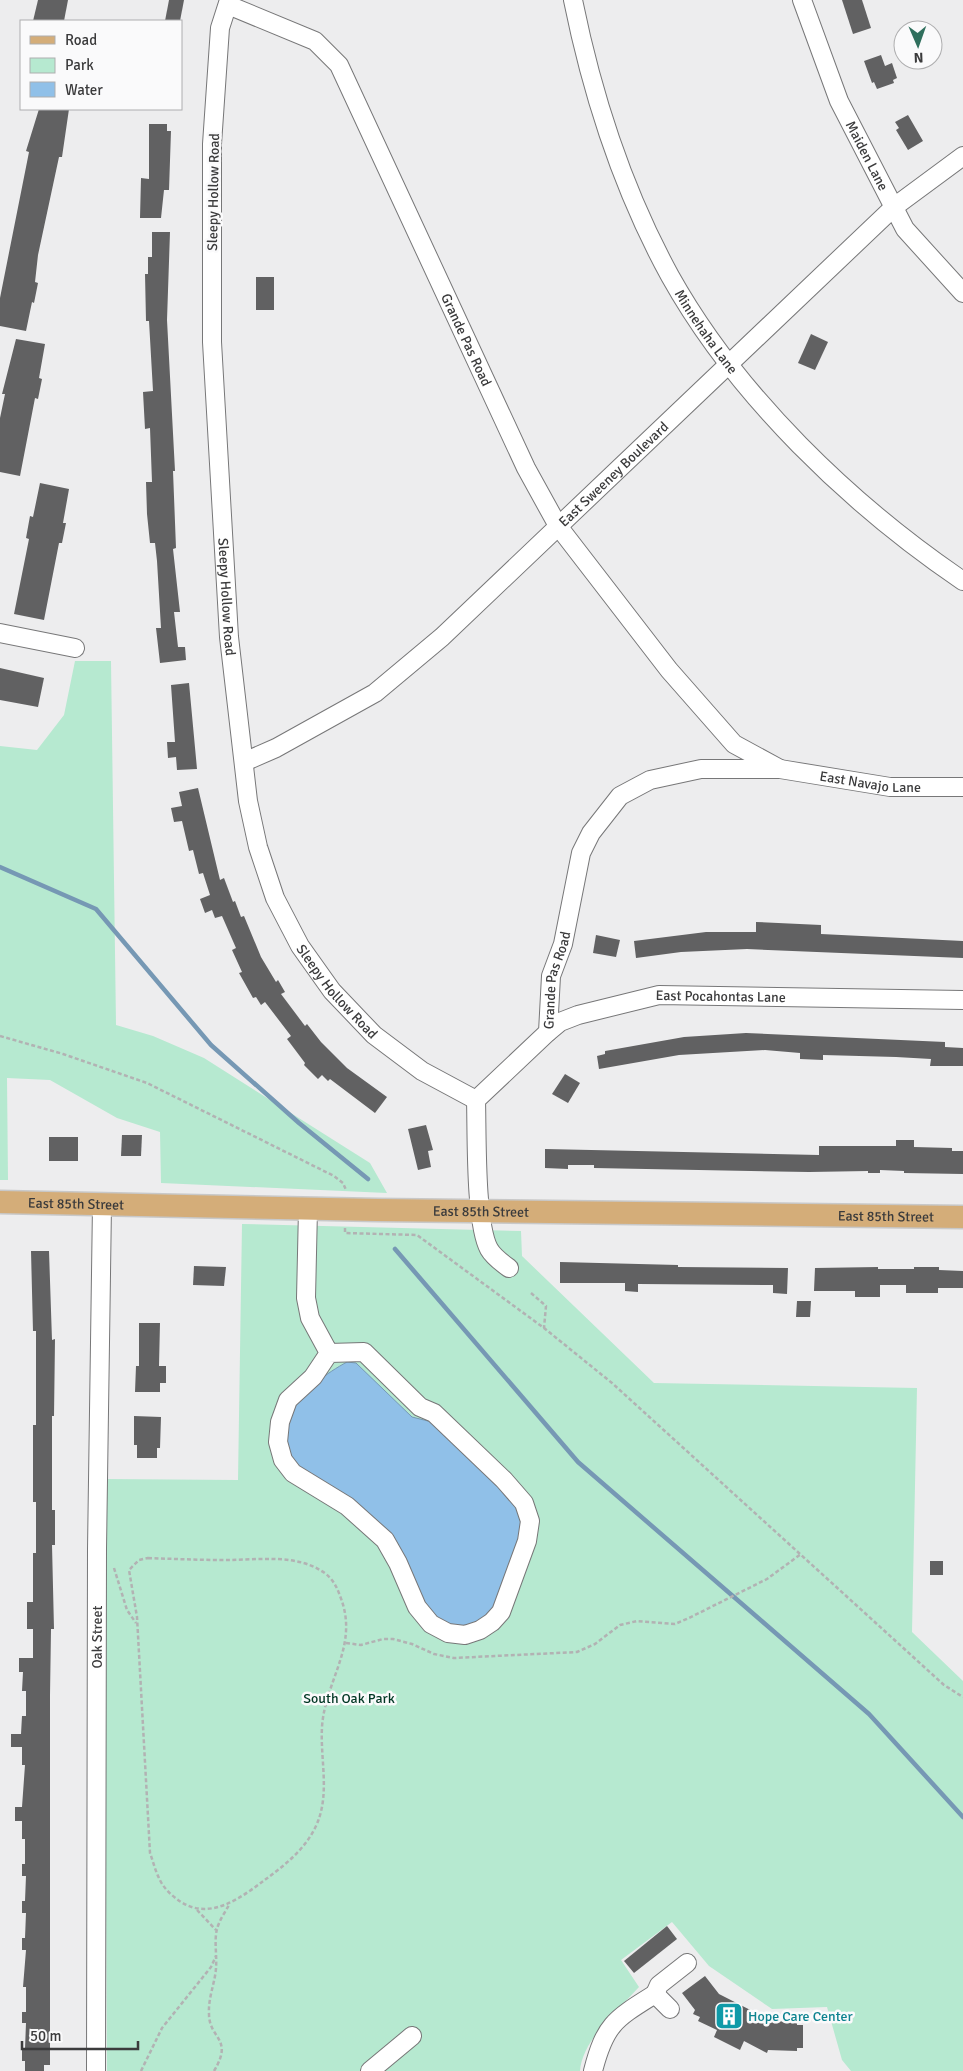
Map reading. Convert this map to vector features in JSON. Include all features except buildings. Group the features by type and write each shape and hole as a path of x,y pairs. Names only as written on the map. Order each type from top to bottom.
{"main road":[{"name":"East 85th Street","path":"0,1202 308,1209 963,1217"}],"street":[{"name":"Minnehaha Lane","path":"573,0 583,47 604,120 630,190 670,276 729,363 775,419 813,459 874,514 963,581"},
{"name":"Maiden Lane","path":"802,0 839,101 905,229 963,293"},
{"name":"Grande Pas Road","path":"228,2 315,41 339,65 526,468 558,526 664,663 697,701"},
{"name":"Sleepy Hollow Road","path":"228,2 220,28 212,144 212,342 229,637 248,801 258,847 276,898 300,946 332,991 374,1034 422,1071 476,1100"},
{"name":"East Sweeney Boulevard","path":"244,762 276,748 375,693 442,637 894,207 963,156"},
{"path":"0,633 75,648"},
{"name":"East Navajo Lane","path":"697,701 734,744 780,769"},
{"name":"East Navajo Lane","path":"650,780 701,769 780,769 890,787 963,788"},
{"name":"Grande Pas Road","path":"476,1100 548,1032 551,976 563,944 581,852 591,833 620,796 650,780"},
{"name":"East Pocahontas Lane","path":"548,1032 560,1022 578,1015 659,995 963,1000"},
{"path":"476,1100 481,1210 489,1250 509,1268"},
{"name":"Oak Street","path":"96,2071 97,1549 102,1205"},
{"path":"308,1209 306,1298 310,1318 329,1354"},
{"path":"364,1352 420,1407 434,1413 504,1480 524,1503 530,1521 527,1541 501,1612 480,1630 465,1634 448,1632 431,1624 417,1607 398,1563 385,1540 347,1506 293,1473 283,1460 278,1442 280,1422 288,1400 313,1377 329,1354 364,1352"},
{"path":"593,2071 600,2042 619,2017 655,1994 659,1985 686,1963"},
{"path":"655,1994 670,2009"},
{"path":"370,2071 412,2036"}],"path":[{"path":"0,1036 63,1054 147,1083 334,1176 343,1183 346,1192"},
{"path":"345,1228 345,1233 417,1235 544,1328 612,1383 944,1685 963,1697"},
{"path":"531,1293 546,1306 544,1328"},
{"path":"346,1643 361,1645 383,1639 394,1639 412,1644 434,1654 454,1658 577,1652 595,1644 620,1625 637,1621 676,1624 761,1582 801,1554"},
{"path":"197,1910 209,1909 229,1903 250,1891 299,1852 315,1828 324,1800 322,1726 326,1703 342,1661 346,1643 345,1607 335,1584 326,1574 307,1564 283,1559 186,1560 148,1558 139,1560 129,1570 137,1624 150,1853 159,1879 172,1896 197,1910 216,1930"},
{"path":"114,1567 127,1610 137,1624"},
{"path":"214,2071 221,2059 222,2047 218,2035 209,2020 218,1952 216,1930 229,1903"},
{"path":"140,2071 162,2028 211,1967 218,1952"}],"green space":[{"path":"75,661 111,661 116,1025 153,1036 204,1058 370,1163 387,1193 161,1183 160,1132 117,1118 50,1080 7,1078 8,1180 0,1180 0,746 37,750 64,715"},
{"name":"South Oak Park","path":"242,1224 521,1231 522,1256 654,1383 917,1388 912,1632 963,1681 963,2071 851,2071 842,2060 827,2007 772,2009 709,1966 672,1922 621,1960 639,1987 594,2037 582,2059 580,2071 107,2071 105,1479 238,1480"}],"water":[{"path":"347,1362 356,1363 412,1417 436,1423 519,1504 524,1534 497,1610 472,1627 448,1626 432,1617 406,1565 300,1470 290,1453 286,1437 288,1422 295,1407 317,1382"}],"waterway":[{"path":"0,867 96,909 211,1045 299,1123 368,1179"},
{"path":"395,1249 578,1462 869,1714 963,1817"}],"place":[{"name":"Hope Care Center","path":"729,2016"}]}
